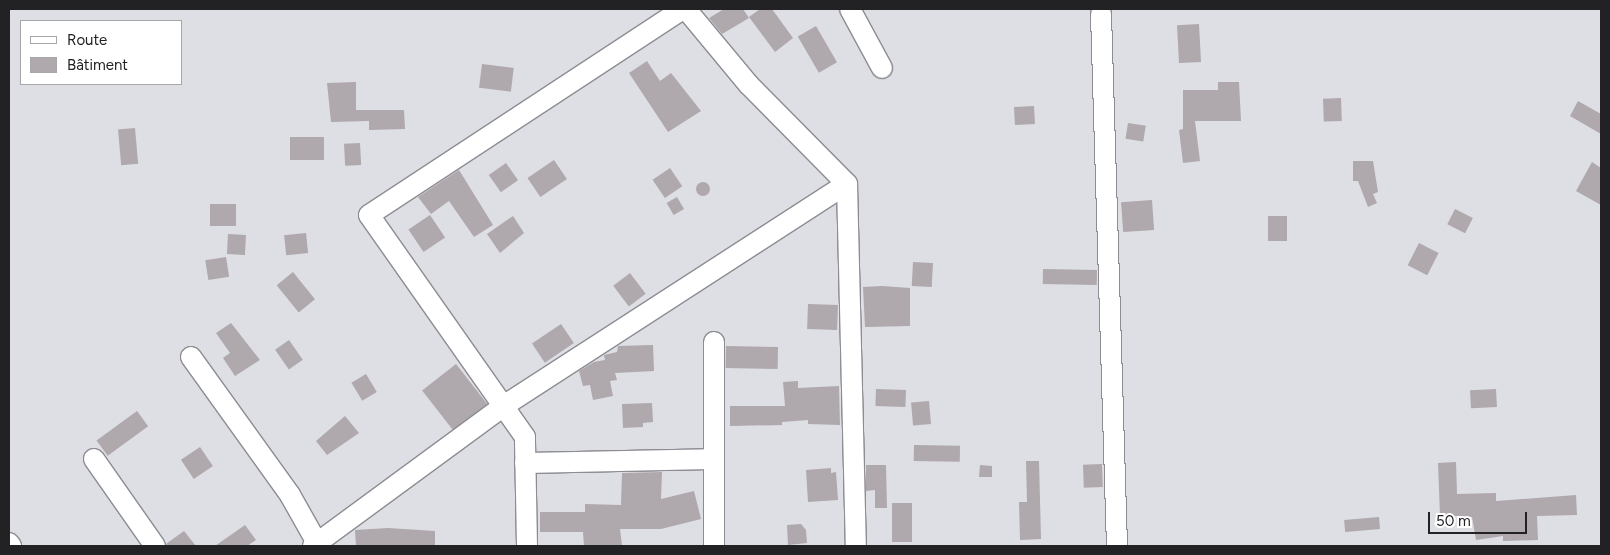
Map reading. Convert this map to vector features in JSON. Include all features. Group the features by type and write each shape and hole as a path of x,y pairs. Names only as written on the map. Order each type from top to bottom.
{"street":[{"path":"526,546 525,437 505,405 369,215 684,9 749,85 847,184 856,546"},
{"path":"850,9 882,68"},
{"path":"1101,14 1117,546"},
{"path":"191,357 290,495 315,545 505,405 847,184"},
{"path":"714,342 712,460 714,546"},
{"path":"94,459 155,546"},
{"path":"525,463 712,460"}],"building":[{"path":"724,9 743,9 749,18 722,34 709,18"},
{"path":"760,9 772,9 793,38 775,52 749,17"},
{"path":"1199,24 1201,62 1179,63 1177,25"},
{"path":"816,26 837,62 819,73 798,36"},
{"path":"647,61 660,81 671,73 701,111 668,132 629,73"},
{"path":"482,64 514,68 511,92 479,88"},
{"path":"356,82 356,110 404,110 405,129 369,130 369,121 331,122 327,83"},
{"path":"1218,82 1239,82 1241,121 1195,121 1200,161 1183,163 1179,130 1183,129 1183,90 1218,90"},
{"path":"1341,98 1342,121 1324,122 1323,99"},
{"path":"1578,101 1601,114 1601,134 1570,116"},
{"path":"1034,106 1035,124 1015,125 1014,107"},
{"path":"1128,123 1146,126 1143,142 1125,139"},
{"path":"135,128 138,164 121,165 118,129"},
{"path":"290,137 324,137 324,160 290,160"},
{"path":"360,143 361,165 345,166 344,144"},
{"path":"554,160 567,179 540,197 527,178"},
{"path":"1353,161 1373,161 1378,192 1373,194 1377,203 1368,207 1358,181 1353,181"},
{"path":"1592,162 1601,168 1601,205 1576,191"},
{"path":"506,163 518,180 501,192 489,175"},
{"path":"670,168 682,186 665,198 653,180"},
{"path":"459,170 493,225 474,237 449,201 431,214 418,197"},
{"path":"700,182 706,182 710,189 706,196 700,196 696,192 696,186"},
{"path":"677,197 684,209 674,215 667,203"},
{"path":"1152,200 1154,230 1123,232 1121,202"},
{"path":"210,204 236,204 236,226 210,226"},
{"path":"1455,209 1473,218 1465,233 1447,224"},
{"path":"430,215 445,237 424,252 408,230"},
{"path":"513,216 524,233 500,253 487,234"},
{"path":"1268,216 1287,216 1287,241 1268,241"},
{"path":"306,233 308,253 286,255 284,235"},
{"path":"228,234 246,235 245,255 227,254"},
{"path":"1419,243 1439,253 1427,275 1408,265"},
{"path":"226,257 229,277 208,280 205,260"},
{"path":"913,262 933,263 932,287 912,286"},
{"path":"1043,269 1097,270 1097,285 1043,284"},
{"path":"293,272 315,299 299,312 277,285"},
{"path":"630,273 646,294 629,306 613,286"},
{"path":"863,287 910,288 910,326 865,327"},
{"path":"808,304 838,305 837,330 807,329"},
{"path":"231,323 260,360 235,376 223,358 230,353 216,333"},
{"path":"561,324 574,343 545,363 532,344"},
{"path":"289,340 303,360 289,369 275,350"},
{"path":"653,345 654,371 615,373 617,380 610,381 613,396 593,400 590,385 583,386 579,371 594,362 605,360 604,355 617,352 618,346"},
{"path":"726,346 778,347 778,369 726,368"},
{"path":"456,364 487,404 454,431 422,390"},
{"path":"366,374 377,392 362,401 351,383"},
{"path":"798,381 798,388 839,386 840,425 808,424 808,420 782,422 782,425 730,426 730,406 785,406 783,382"},
{"path":"876,389 906,390 905,407 875,406"},
{"path":"1496,389 1497,407 1471,408 1470,390"},
{"path":"929,401 931,424 913,425 911,403"},
{"path":"652,403 653,422 643,423 643,427 623,428 622,404"},
{"path":"137,411 148,426 108,456 97,440"},
{"path":"345,416 359,433 327,455 316,441"},
{"path":"914,445 960,446 960,462 914,461"},
{"path":"200,447 213,466 194,479 181,460"},
{"path":"1026,461 1039,461 1041,539 1020,540 1019,502 1027,502"},
{"path":"1456,462 1457,494 1496,493 1496,501 1576,495 1577,515 1537,516 1538,540 1503,541 1503,536 1476,540 1472,517 1440,515 1438,463"},
{"path":"1102,464 1103,487 1084,488 1083,465"},
{"path":"866,465 886,465 887,508 875,508 875,490 866,491"},
{"path":"980,465 992,466 992,477 979,477"},
{"path":"831,468 831,473 836,472 838,500 808,502 806,470"},
{"path":"662,472 661,499 694,491 701,519 661,529 620,529 622,546 584,546 583,532 540,532 540,512 585,512 585,504 621,505 622,473"},
{"path":"892,503 912,503 912,542 892,542"},
{"path":"1379,517 1380,529 1345,532 1344,520"},
{"path":"801,524 806,530 807,543 788,545 787,525"},
{"path":"245,525 256,540 247,546 215,546"},
{"path":"388,528 435,531 435,546 356,546 355,530"},
{"path":"184,531 196,546 167,546 166,544"}]}
